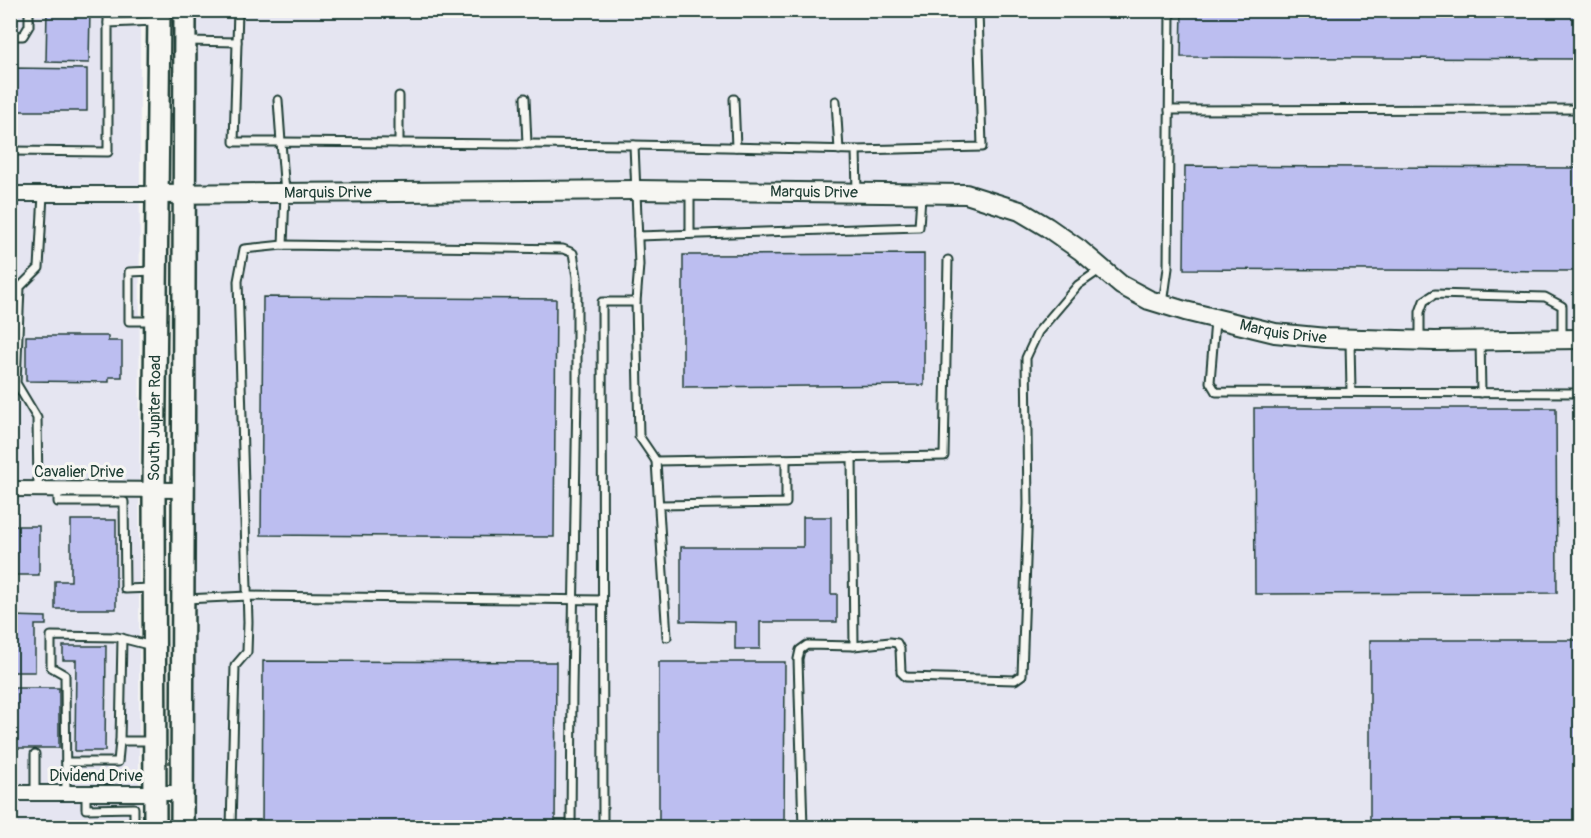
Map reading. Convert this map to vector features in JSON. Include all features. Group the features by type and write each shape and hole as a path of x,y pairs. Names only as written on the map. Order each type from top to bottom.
{"main road":[{"name":"South Jupiter Road","path":"182,828 185,10"},
{"name":"South Jupiter Road","path":"155,828 154,489 159,16"},
{"path":"155,647 183,648"}],"street":[{"name":"Marquis Drive","path":"10,194 637,190 966,194 1020,211 1047,226 1080,250 1121,285 1149,300 1215,319 1275,333 1349,339 1581,339"},
{"name":"Cavalier Drive","path":"10,489 183,490"},
{"name":"Dividend Drive","path":"10,793 182,793"}],"lane":[{"path":"10,36 23,36 29,26 29,10"},
{"path":"10,151 108,152 108,10"},
{"path":"237,10 234,142 634,145 838,150 982,147 978,10"},
{"path":"1163,304 1168,268 1170,10"},
{"path":"108,23 159,16"},
{"path":"185,41 237,42"},
{"path":"399,96 399,143"},
{"path":"525,98 527,144"},
{"path":"734,99 736,147"},
{"path":"278,100 285,193 283,245"},
{"path":"836,101 838,150"},
{"path":"1169,110 1581,109"},
{"path":"634,145 639,265 636,302 639,436 656,461 667,637"},
{"path":"856,150 857,192"},
{"path":"690,191 690,234"},
{"path":"638,236 920,227 922,193"},
{"path":"38,489 37,418 16,383 20,287 39,268 43,194"},
{"path":"231,828 235,666 247,652 248,596 238,281 244,249 283,245 563,249 573,253 577,277 572,828"},
{"path":"656,461 944,456 948,260"},
{"path":"802,828 798,659 800,650 807,645 854,646 897,643 900,649 901,672 906,677 1015,680 1022,675 1028,504 1026,358 1038,332 1078,285 1101,269"},
{"path":"1420,340 1422,306 1424,301 1435,294 1545,297 1562,306 1562,339"},
{"path":"603,828 602,302 636,302"},
{"path":"1215,319 1210,382 1216,392 1581,393"},
{"path":"1349,339 1351,392"},
{"path":"1480,340 1481,393"},
{"path":"852,458 854,646"},
{"path":"659,505 786,502 786,459"},
{"path":"57,489 57,502 124,502 125,589 154,588"},
{"path":"183,600 248,596 602,600"},
{"path":"66,793 65,675 51,667 51,636 122,638 155,647"},
{"path":"66,762 118,762 122,638"},
{"path":"120,741 155,741"},
{"path":"35,754 36,793"},
{"path":"86,793 86,809 134,808 134,828"}],"shaded area":[{"path":"10,11 140,11 139,827 11,827"},
{"path":"195,11 1580,11 1580,827 189,828"}],"building":[{"path":"47,10 90,10 89,63 46,62"},
{"path":"1182,10 1580,10 1580,59 1181,57"},
{"path":"10,68 87,69 87,111 10,111"},
{"path":"1185,166 1580,168 1580,271 1184,269"},
{"path":"924,254 924,385 683,387 683,255"},
{"path":"263,297 556,299 554,537 261,535"},
{"path":"26,336 108,336 108,341 122,341 122,377 109,377 109,382 26,381"},
{"path":"1254,408 1556,408 1557,593 1255,594"},
{"path":"803,517 831,517 831,594 837,594 837,622 760,622 760,649 735,649 735,622 681,621 681,547 803,547"},
{"path":"71,520 116,520 116,609 55,609 55,581 71,581"},
{"path":"10,526 39,526 39,575 10,575"},
{"path":"12,616 46,617 46,625 35,625 35,672 12,672"},
{"path":"1370,640 1580,640 1580,828 1370,828"},
{"path":"63,646 106,646 105,751 75,751 76,660 63,660"},
{"path":"263,661 556,662 555,828 262,828"},
{"path":"659,662 785,662 784,828 659,828"},
{"path":"14,688 59,688 59,748 14,748"},
{"path":"96,821 120,821 121,828 96,828"}]}
